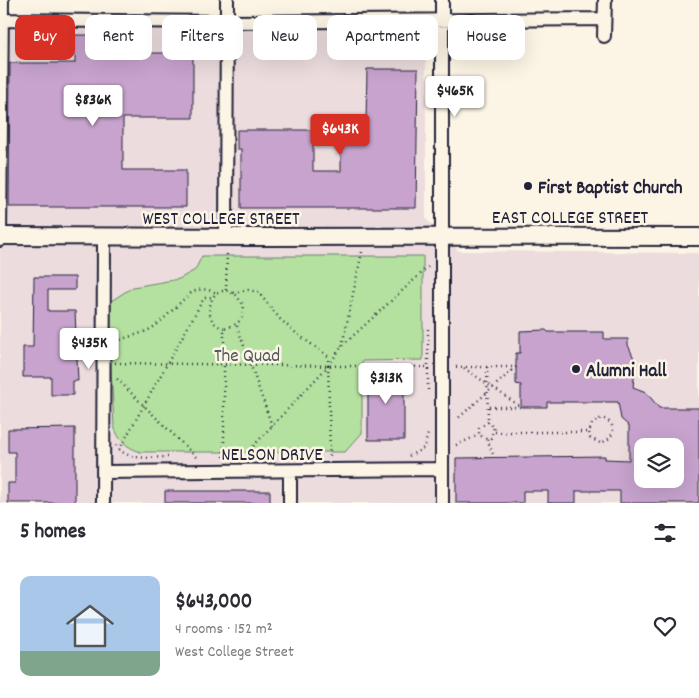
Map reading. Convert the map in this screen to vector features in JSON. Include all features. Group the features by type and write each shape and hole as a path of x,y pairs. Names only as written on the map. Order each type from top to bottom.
{"street":[{"path":"0,237 2,0"},
{"path":"227,0 227,15"},
{"path":"442,0 442,503"},
{"path":"604,36 605,0"},
{"path":"243,22 604,19"},
{"path":"1,20 162,21"},
{"path":"226,238 227,60"},
{"name":"WEST COLLEGE STREET","path":"0,237 226,238 442,236"},
{"name":"EAST COLLEGE STREET","path":"442,236 699,237"},
{"path":"103,503 108,358 104,238"},
{"name":"NELSON DRIVE","path":"103,472 290,472 442,469"},
{"path":"290,472 290,503"}],"path":[{"path":"226,290 226,251 235,251"},
{"path":"352,252 371,252"},
{"path":"342,346 362,252"},
{"path":"428,259 428,276"},
{"path":"243,457 329,365 342,346 428,266"},
{"path":"216,294 209,290 192,292 154,328 140,335 124,338 111,345 108,358 168,363 428,366"},
{"path":"226,290 236,296 244,306 242,319 236,325 224,328 218,327 210,316 210,305 216,294 226,290"},
{"path":"231,293 248,290 258,292 266,304 291,329 328,356 330,457"},
{"path":"119,450 204,298 213,297"},
{"path":"428,321 428,395"},
{"path":"236,325 272,426"},
{"path":"224,328 224,457"},
{"path":"456,367 516,367 456,420"},
{"path":"463,367 521,407 488,407"},
{"path":"487,367 488,422"},
{"path":"114,375 143,407 196,457"},
{"path":"601,418 610,422 612,426 612,436 608,441 600,443 590,438 589,432 592,424 601,418"},
{"path":"487,439 491,438 494,432 494,427 488,422"},
{"path":"479,435 479,428 488,422"},
{"path":"424,448 428,424"},
{"path":"494,432 589,432"},
{"path":"479,435 487,439 494,457"},
{"path":"456,445 479,435"}],"shaded area":[{"path":"152,27 162,27 162,60 243,60 243,27 253,27 253,60 317,60 317,27 327,27 327,60 426,60 426,219 459,251 699,253 699,503 0,503 0,28 15,28 15,60 75,60 75,28 85,28 85,60 152,60"}],"green space":[{"name":"The Quad","path":"202,256 423,256 423,360 362,361 362,433 345,452 140,452 135,450 120,439 114,426 109,329 111,301 133,287 179,279 195,270"}],"building":[{"path":"75,35 85,35 85,60 152,60 152,53 162,53 162,60 193,60 193,118 123,118 123,170 186,170 186,207 9,207 10,63 75,63"},
{"path":"367,69 418,69 416,208 241,208 241,149 237,149 237,130 341,130 341,122 366,122","holes":["313,145 341,145 341,171 313,171"]},
{"path":"34,277 75,277 75,290 48,290 48,311 75,311 78,381 73,381 73,395 51,395 51,377 23,377 23,347 33,347"},
{"path":"520,331 604,332 604,339 628,339 628,345 636,363 633,387 646,392 659,408 699,408 699,503 620,503 620,491 576,491 576,503 548,503 548,491 523,491 523,503 456,503 456,458 605,456 605,459 629,460 629,426 621,419 618,402 547,402 547,407 521,407 521,385 516,384 516,353 520,353"},
{"path":"368,370 404,370 404,440 368,440"},
{"path":"75,428 75,503 8,503 8,483 15,483 15,452 8,452 8,429"},
{"path":"165,491 270,491 270,503 165,503"}],"place":[{"name":"First Baptist Church","path":"528,186"},
{"name":"Alumni Hall","path":"576,369"}]}
